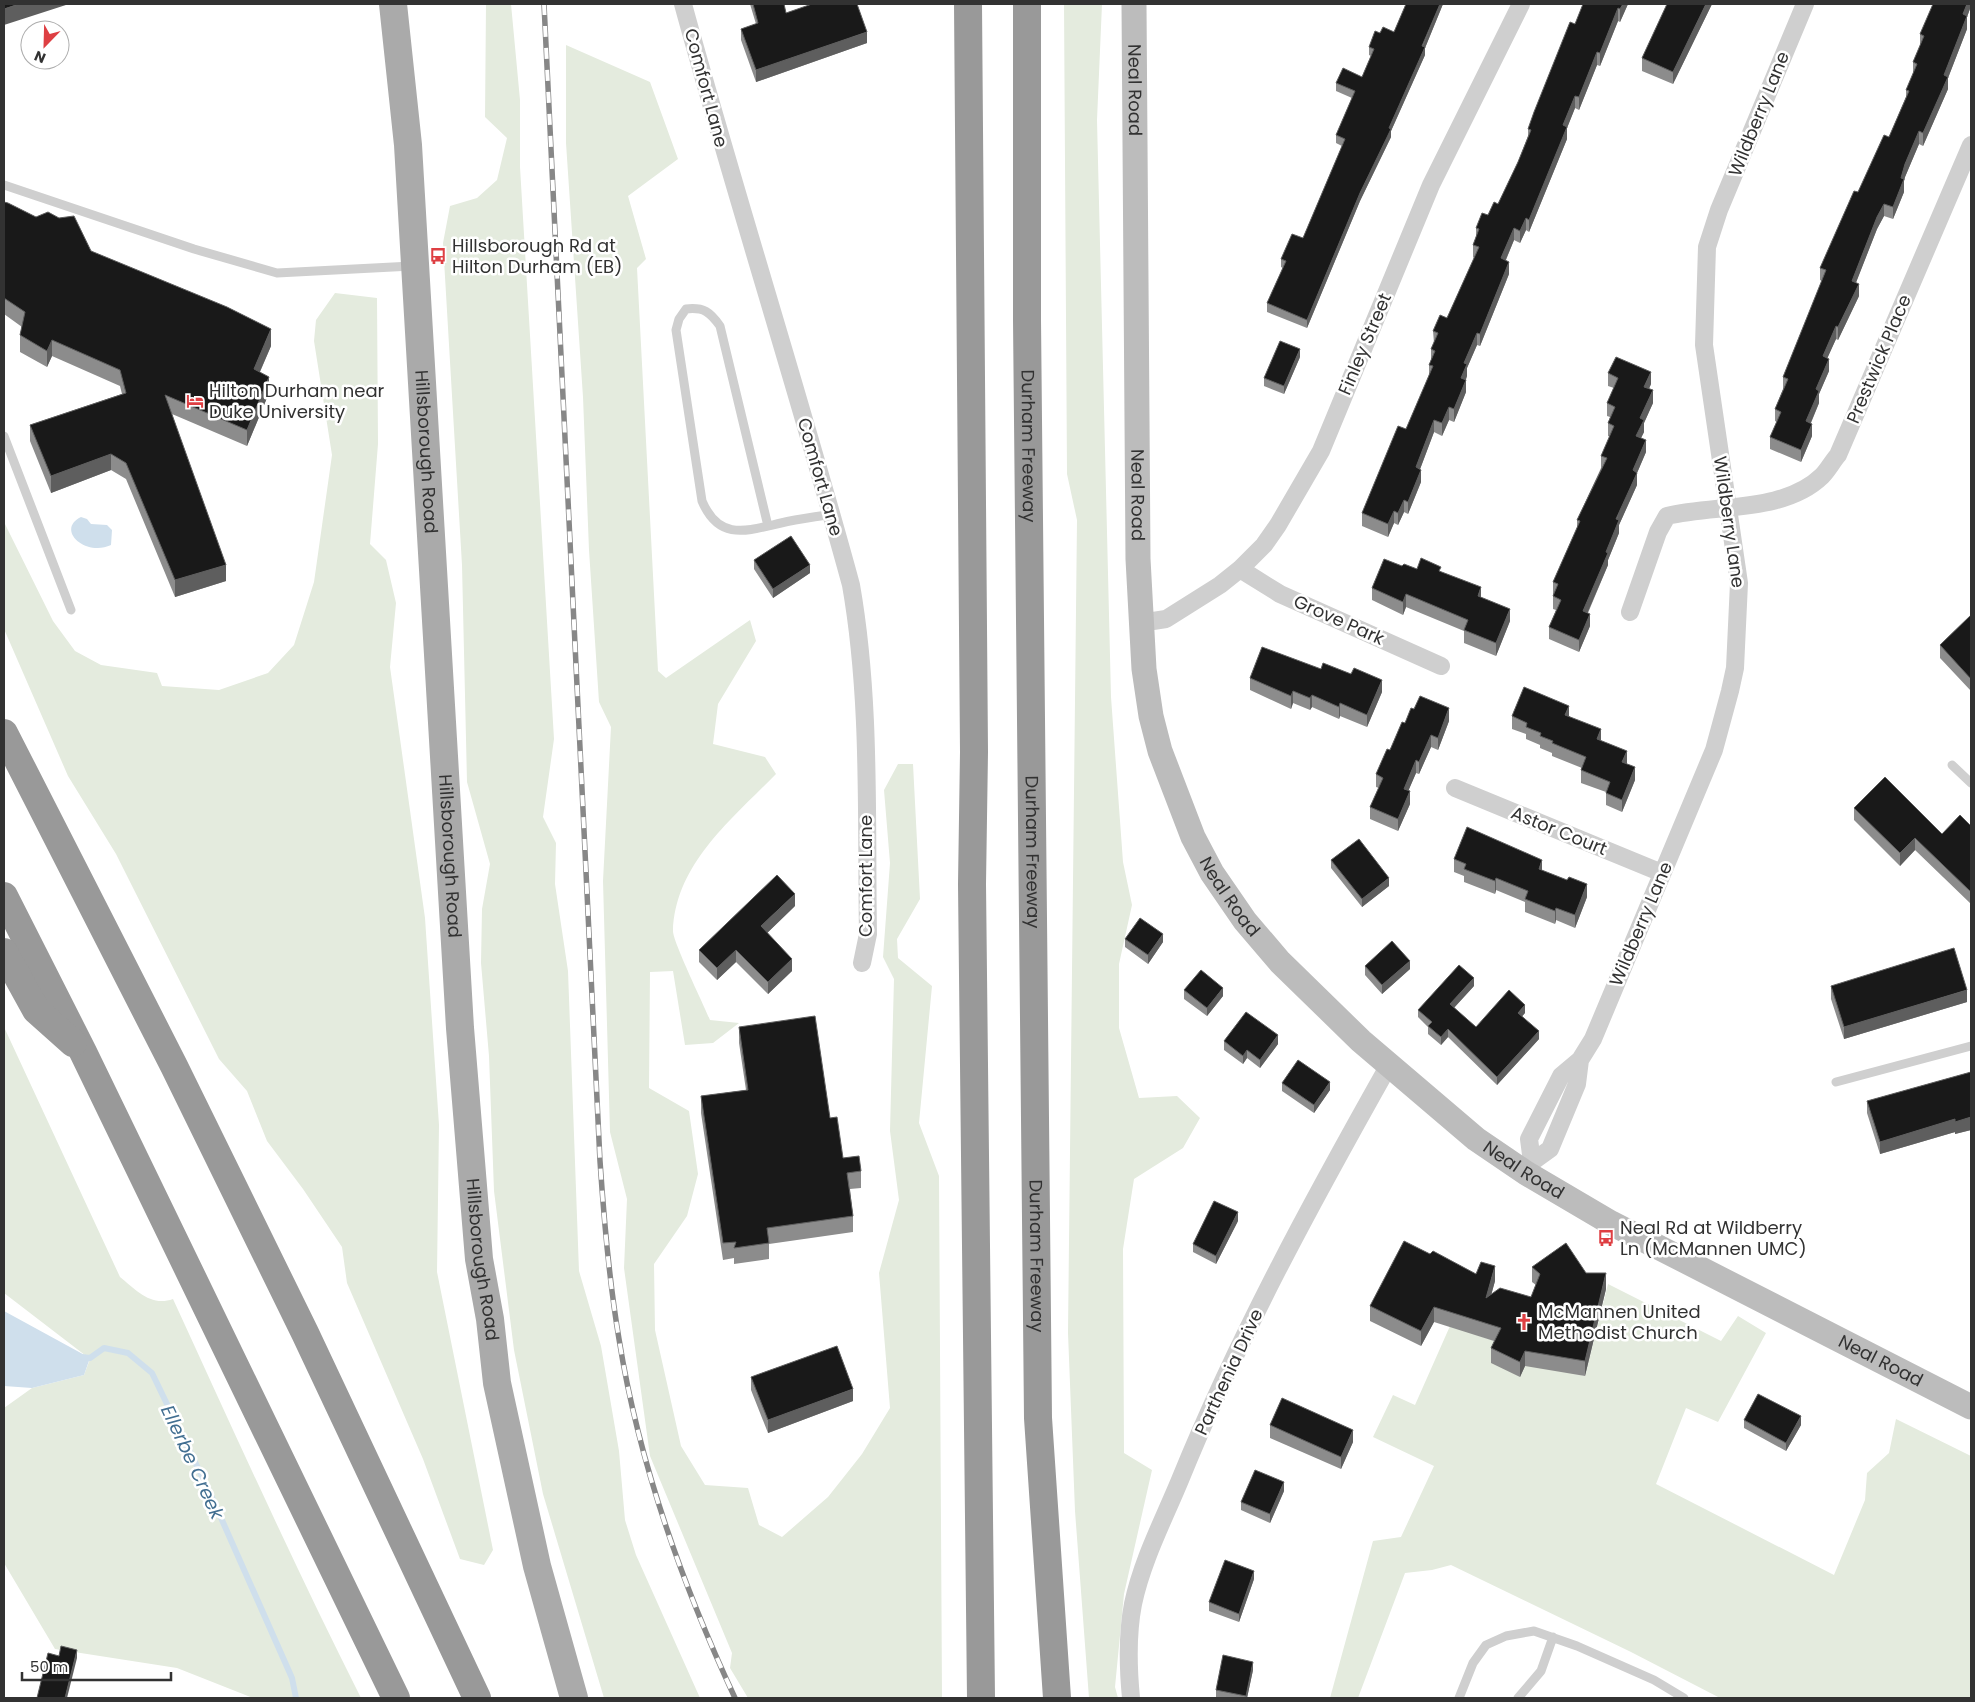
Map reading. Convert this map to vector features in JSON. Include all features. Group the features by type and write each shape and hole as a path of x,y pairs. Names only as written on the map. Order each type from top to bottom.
{"highway":[{"path":"968,4 974,752 972,904 981,1698"},
{"name":"Durham Freeway","path":"1027,4 1027,320 1038,1418 1057,1698"},
{"path":"4,733 231,1182 309,1342 477,1698"},
{"path":"4,896 83,1052 396,1698"},
{"path":"4,952 36,1010 83,1052"}],"main road":[{"name":"Hillsborough Road","path":"393,4 406,116 460,1028 479,1259 490,1319 497,1383 537,1566 574,1698"}],"street":[{"name":"Comfort Lane","path":"683,4 723,150 832,514 851,585 860,636 864,710 868,934 862,963"},
{"name":"Neal Road","path":"1134,4 1140,623 1151,716 1160,751 1193,837 1212,873 1239,913 1280,962 1361,1041 1476,1139 1529,1168 1642,1240 1971,1406"},
{"name":"Finley Street","path":"1140,623 1166,619 1220,586 1240,569 1264,545 1322,451 1431,185 1521,4"},
{"name":"Wildberry Lane","path":"1529,1168 1550,1149 1577,1084 1580,1060 1593,1039 1714,750 1735,668 1739,583 1737,558 1726,506 1704,346 1706,248 1719,210 1804,4"},
{"name":"Prestwick Place","path":"1630,612 1658,532 1667,516 1726,506 1778,501 1801,492 1822,476 1838,455 1971,145"},
{"name":"Grove Park","path":"1240,569 1280,594 1441,666"},
{"name":"Astor Court","path":"1455,788 1662,873"},
{"name":"Parthenia Drive","path":"1131,1698 1128,1660 1133,1605 1157,1533 1237,1351 1340,1153 1389,1065"}],"lane":[{"path":"4,185 185,246 278,273 416,266"},
{"path":"768,526 720,326 711,314 700,308 686,309 679,319 676,330 702,501 709,518 724,527 741,532 832,514"},
{"path":"4,436 71,610"},
{"path":"1952,765 1971,783"},
{"path":"1836,1082 1971,1046"},
{"path":"1459,1698 1474,1663 1486,1646 1506,1636 1534,1631 1553,1637 1654,1680 1684,1698"},
{"path":"1518,1698 1541,1671 1553,1637"}],"shaded area":[{"path":"486,4 511,4 520,100 520,167 554,739 543,817 556,843 555,884 568,971 579,1271 601,1346 619,1451 625,1520 636,1555 700,1698 604,1698 543,1494 514,1350 494,1191 489,1056 481,963 482,909 490,864 467,782 462,565 443,243 450,206 477,198 497,180 507,138 485,117"},
{"path":"1064,4 1102,4 1097,120 1111,697 1123,862 1132,905 1119,964 1119,1028 1139,1098 1177,1096 1200,1118 1183,1148 1134,1179 1123,1249 1124,1453 1152,1470 1124,1594 1115,1687 1118,1698 1089,1698 1075,1511 1068,1333 1077,520 1067,474"},
{"path":"566,45 650,82 678,159 628,196 646,259 637,268 658,671 666,678 750,620 756,641 718,704 713,744 765,757 776,774 725,825 709,844 695,863 684,884 676,907 674,937 710,1020 739,1023 713,1043 685,1045 673,971 650,972 649,1088 689,1111 698,1174 687,1216 654,1264 655,1330 681,1446 705,1485 748,1488 759,1525 782,1537 828,1497 862,1454 890,1408 879,1273 899,1200 890,1131 894,979 883,957 890,863 884,790 898,764 913,764 920,899 897,939 898,958 932,986 919,1123 939,1176 942,1698 748,1698 730,1668 732,1653 650,1456 624,1268 627,1199 610,1132 603,881 611,727 599,702 589,550 583,397 566,143"},
{"path":"335,293 377,298 378,444 370,544 386,560 396,603 390,667 425,918 439,1125 437,1272 493,1550 484,1565 460,1559 423,1459 347,1283 342,1247 303,1189 267,1141 247,1091 219,1059 116,854 68,776 4,629 4,522 53,621 75,651 101,665 157,673 162,686 219,690 268,673 294,645 314,582 332,455 314,341 316,320"},
{"path":"4,1027 120,1277 138,1292 151,1299 165,1301 173,1299 336,1649 361,1698 253,1698 177,1668 55,1649 4,1563 4,1408 32,1388 84,1375 90,1359 4,1293"},
{"path":"1608,1284 1721,1341 1738,1316 1766,1333 1718,1422 1686,1408 1656,1484 1834,1575 1865,1500 1867,1473 1889,1453 1896,1419 1971,1456 1971,1698 1720,1698 1631,1652 1451,1565 1432,1570 1405,1573 1358,1698 1330,1698 1373,1541 1401,1537 1434,1466 1373,1437 1393,1395 1415,1405 1450,1326 1501,1343 1527,1362 1585,1376"}],"water":[{"path":"81,517 87,519 91,524 107,525 112,530 111,545 92,548 77,540 72,535 71,529 74,522"},
{"path":"4,1311 90,1358 84,1375 32,1388 4,1386"}],"building":[{"path":"4,4 19,4 4,9"},
{"path":"753,4 784,4 786,13 812,4 857,4 867,32 756,70 741,29 758,23"},
{"path":"1406,4 1440,4 1422,46 1425,47 1389,128 1391,129 1360,193 1307,320 1267,303 1286,261 1281,259 1292,234 1303,238 1345,139 1336,135 1355,91 1336,83 1343,68 1362,77 1374,49 1369,47 1375,31 1380,33 1383,27 1394,32"},
{"path":"1583,4 1623,4 1620,9 1618,8 1600,53 1597,52 1579,97 1575,96 1563,125 1567,127 1529,220 1526,218 1520,231 1514,228 1501,258 1509,262 1480,334 1477,333 1464,363 1467,364 1461,378 1466,380 1454,409 1449,407 1442,423 1434,420 1416,467 1421,470 1408,502 1404,500 1398,513 1394,511 1388,524 1362,513 1398,426 1406,429 1433,366 1429,365 1435,351 1431,349 1438,333 1433,331 1440,315 1447,318 1479,247 1473,245 1479,229 1476,228 1482,213 1488,215 1494,202 1498,204 1531,130 1528,129 1534,112 1570,22 1575,24"},
{"path":"1667,4 1706,4 1673,72 1642,58"},
{"path":"1933,4 1967,4 1963,14 1967,16 1944,75 1948,77 1923,133 1919,131 1905,164 1901,178 1904,179 1893,207 1884,204 1877,217 1852,281 1859,284 1838,327 1836,326 1823,356 1829,359 1816,389 1819,391 1806,421 1812,424 1801,450 1770,437 1781,412 1775,409 1788,379 1783,377 1826,270 1820,268 1854,191 1858,192 1884,135 1889,137 1909,91 1906,90 1917,64 1913,62 1924,36 1920,34"},
{"name":"Hilton Durham near Duke University","path":"4,202 36,217 48,212 59,218 74,216 91,251 227,307 271,329 254,369 269,377 247,430 165,395 226,565 175,580 126,463 111,454 51,476 30,425 126,393 120,370 52,340 47,351 20,335 25,312 4,298"},
{"path":"1280,341 1300,349 1284,386 1264,378"},
{"path":"1616,357 1651,372 1644,387 1653,390 1640,418 1644,420 1636,436 1646,440 1633,470 1637,473 1616,519 1619,520 1606,552 1608,553 1583,611 1590,614 1579,640 1549,627 1561,600 1553,596 1558,584 1553,582 1580,521 1577,520 1607,458 1601,456 1614,426 1608,423 1615,407 1607,403 1618,378 1608,373"},
{"path":"791,536 810,565 773,589 754,560"},
{"path":"1421,558 1441,567 1439,571 1481,587 1478,596 1510,609 1496,643 1464,630 1468,620 1406,594 1403,602 1372,588 1384,559 1417,569"},
{"path":"1971,615 1971,679 1940,645"},
{"path":"1262,647 1321,669 1323,663 1351,674 1354,668 1382,680 1367,715 1340,703 1339,707 1312,695 1310,698 1293,691 1291,696 1250,678"},
{"path":"1524,687 1569,706 1565,715 1601,729 1597,739 1627,751 1622,762 1635,767 1622,800 1606,793 1610,782 1581,770 1586,757 1552,743 1553,741 1540,736 1541,733 1526,727 1527,723 1512,716"},
{"path":"1420,696 1449,708 1438,738 1431,735 1419,762 1416,760 1404,789 1410,791 1398,819 1370,807 1383,778 1376,774 1387,749 1390,750 1402,722 1405,723 1411,708 1414,709"},
{"path":"1885,777 1942,834 1960,815 1971,826 1971,892 1915,838 1900,853 1854,808"},
{"path":"1467,827 1542,860 1539,869 1567,880 1569,877 1587,884 1575,915 1556,908 1555,911 1525,899 1528,891 1496,878 1495,881 1464,869 1466,864 1454,859"},
{"path":"1359,839 1389,878 1362,899 1331,860"},
{"path":"777,875 795,894 761,926 792,959 768,982 736,950 717,968 699,950"},
{"path":"1140,918 1163,934 1148,955 1125,939"},
{"path":"1392,941 1410,961 1382,985 1365,966"},
{"path":"1954,948 1967,990 1844,1027 1831,986"},
{"path":"1459,965 1474,978 1450,1004 1476,1027 1509,990 1525,1005 1518,1013 1539,1031 1497,1077 1448,1029 1441,1037 1428,1026 1432,1022 1418,1010"},
{"path":"1201,970 1223,988 1207,1008 1184,990"},
{"path":"1246,1012 1278,1035 1260,1060 1247,1050 1243,1056 1224,1041"},
{"path":"815,1016 830,1118 837,1117 843,1158 859,1156 861,1171 847,1173 853,1216 767,1228 769,1243 734,1248 736,1242 723,1243 701,1096 748,1090 739,1027"},
{"path":"1298,1060 1330,1082 1314,1105 1282,1083"},
{"path":"1971,1072 1971,1117 1955,1122 1955,1119 1880,1142 1867,1101"},
{"path":"1214,1201 1238,1212 1216,1256 1193,1244"},
{"path":"1404,1241 1430,1254 1433,1251 1476,1274 1481,1262 1495,1266 1486,1298 1500,1288 1531,1297 1540,1274 1532,1267 1566,1243 1586,1273 1606,1273 1585,1361 1525,1351 1520,1362 1491,1348 1501,1328 1434,1307 1421,1331 1370,1306"},
{"path":"837,1346 853,1389 768,1420 751,1377"},
{"path":"1758,1394 1801,1416 1786,1443 1744,1420"},
{"path":"1282,1398 1353,1430 1341,1457 1270,1425"},
{"path":"1255,1470 1284,1482 1270,1514 1241,1502"},
{"path":"1225,1560 1254,1571 1239,1614 1209,1602"},
{"path":"61,1646 77,1650 65,1698 37,1698 48,1653 59,1656"},
{"path":"1223,1655 1253,1662 1246,1696 1216,1690"}],"waterway":[{"name":"Ellerbe Creek","path":"82,1357 90,1358 104,1348 128,1353 152,1373 210,1493 292,1678 296,1698"}],"railway":[{"path":"544,4 600,1161 610,1273 615,1317 628,1386 638,1432 651,1477 680,1567 735,1698"}],"place":[{"name":"Hillsborough Rd at Hilton Durham (EB)","path":"438,256"},
{"name":"Hilton Durham near Duke University","path":"195,401"},
{"name":"Neal Rd at Wildberry Ln (McMannen UMC)","path":"1606,1238"},
{"name":"McMannen United Methodist Church","path":"1524,1322"}]}
